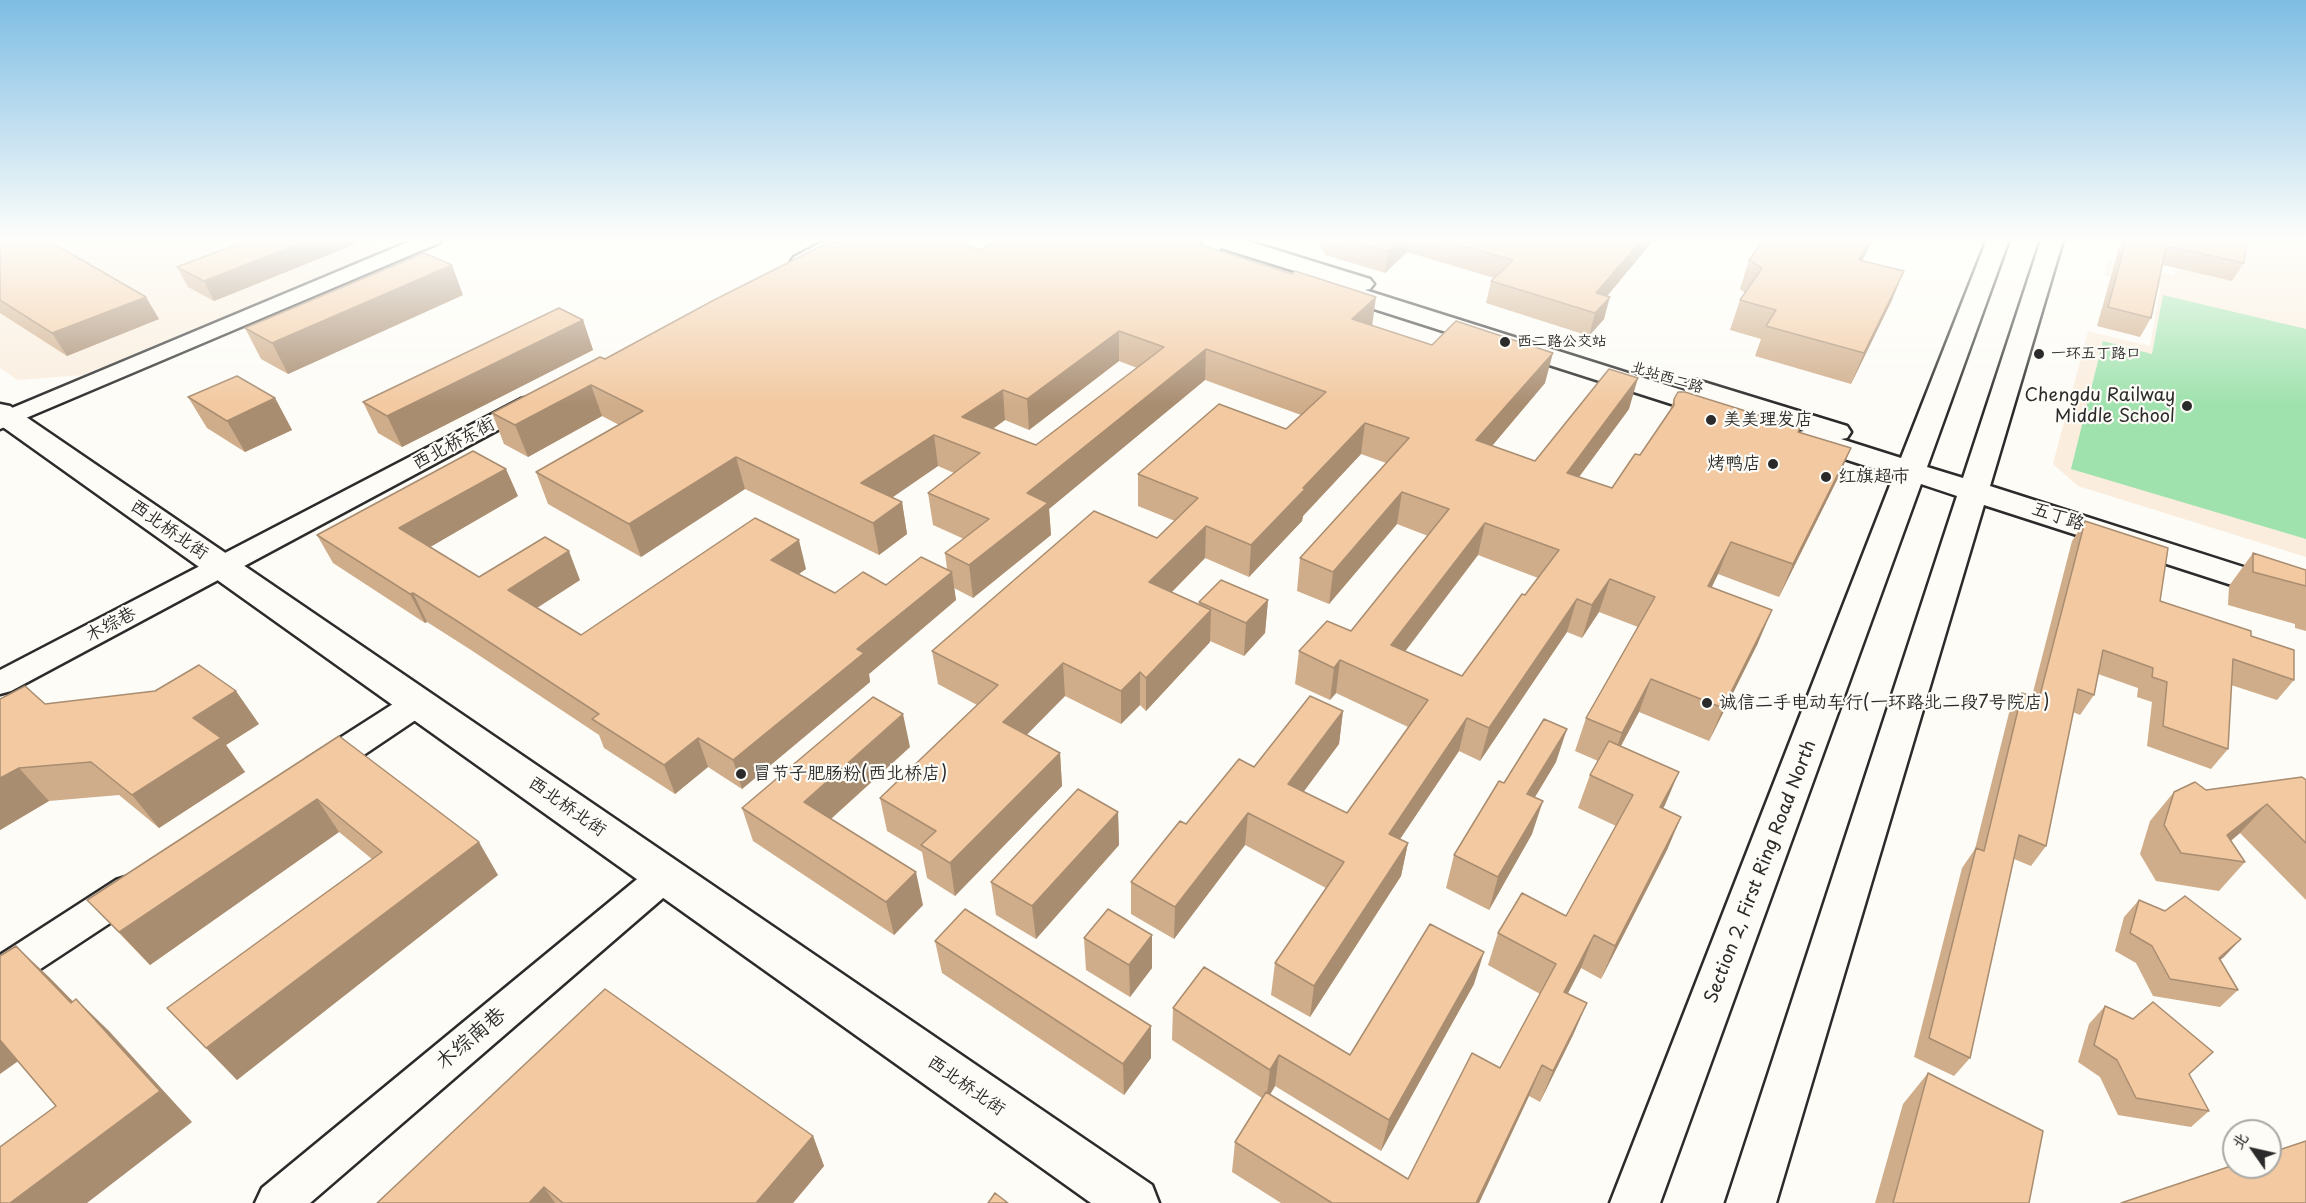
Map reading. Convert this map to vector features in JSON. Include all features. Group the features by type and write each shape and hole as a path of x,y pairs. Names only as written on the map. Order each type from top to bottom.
{"main road":[{"name":"北站西二路","path":"1375,293 1915,464"},
{"name":"Section 2, First Ring Road North","path":"1635,1203 1978,293"},
{"path":"1751,1203 2035,293"},
{"name":"西北桥北街","path":"3,418 221,566 1134,1203"},
{"name":"五丁路","path":"1915,464 2306,577"},
{"name":"五丁路","path":"1976,483 2306,598"}],"street":[{"path":"3,418 302,293"},
{"name":"西北桥东街","path":"221,566 550,393"},
{"name":"木综巷","path":"0,683 221,566"},
{"path":"288,787 418,703"},
{"path":"0,975 159,872"},
{"name":"木综南巷","path":"277,1203 665,876"}],"shaded area":[{"path":"0,293 280,293 83,375 18,380 0,368"},
{"name":"Chengdu Railway Middle School","path":"2159,293 2306,293 2306,557 2078,486 2053,464 2088,331 2150,346"}],"green space":[{"name":"Chengdu Railway Middle School","path":"2163,295 2306,329 2306,539 2071,469 2103,341 2152,354"}],"building":[{"path":"0,293 139,293 146,297 52,333 0,300"},
{"path":"328,293 387,293 272,343 245,328"},
{"path":"728,293 1364,293 1376,297 1352,319 1432,345 1456,321 1553,353 1476,440 1535,461 1609,369 1638,378 1567,473 1612,488 1635,454 1640,455 1674,405 1678,392 1685,392 1800,428 1798,432 1851,448 1793,564 1731,542 1708,586 1772,610 1723,708 1651,679 1622,733 1586,718 1655,597 1610,579 1592,605 1577,599 1489,728 1467,718 1389,834 1408,843 1314,986 1275,963 1344,862 1248,813 1175,907 1131,882 1180,821 1186,824 1239,759 1254,767 1310,696 1343,711 1288,784 1347,813 1428,700 1340,660 1334,668 1299,651 1327,621 1351,631 1449,509 1402,492 1333,572 1300,558 1409,438 1365,423 1251,545 1206,526 1149,582 1211,610 1146,678 1140,672 1121,691 1063,663 1003,722 1060,753 950,863 921,845 936,831 880,798 998,685 932,651 1094,511 1157,538 1198,498 1138,474 1219,404 1286,429 1326,392 1206,349 1027,493 1048,503 969,565 945,553 989,519 928,493 980,453 934,435 861,483 902,502 873,523 736,457 629,524 536,472 643,411 591,385 515,425 492,413 600,357 605,359","holes":["1119,331 1164,347 1036,445 962,417 1003,390 1027,399","1485,523 1559,550 1525,595 1522,594 1462,676 1391,645"]},
{"path":"1530,293 1596,293 1610,297 1595,313"},
{"path":"1745,293 1893,293 1864,353 1766,326 1776,310 1740,300"},
{"path":"2112,293 2156,293 2151,318 2108,307"},
{"path":"559,308 583,320 387,416 363,402"},
{"path":"237,376 275,398 227,421 188,397"},
{"path":"473,451 506,469 399,528 479,577 545,537 569,551 508,590 581,635 755,518 799,540 771,560 835,593 863,572 886,585 921,557 952,572 857,649 864,653 733,760 698,738 664,765 592,719 599,714 413,593 410,594 317,535"},
{"path":"2085,521 2168,548 2160,601 2251,631 2251,636 2294,650 2294,680 2233,659 2228,749 2163,726 2167,682 2152,677 2153,668 2103,650 2094,695 2078,689 2046,846 2019,835 1970,1058 1929,1038 1976,848 1984,851 2022,693 2039,699"},
{"path":"2253,553 2306,570 2306,586 2253,572"},
{"path":"1221,580 1268,600 1246,623 1199,602"},
{"path":"199,665 236,691 193,718 221,738 132,795 91,762 19,768 0,778 0,699 25,686 45,704 155,691"},
{"path":"873,697 903,714 804,802 916,872 886,902 742,808"},
{"path":"1544,719 1567,729 1527,794 1543,801 1498,877 1454,855 1499,781 1504,783"},
{"path":"339,736 479,842 206,1048 167,1008 382,852 317,799 119,932 87,900"},
{"path":"1609,741 1679,772 1660,807 1681,817 1615,946 1594,935 1564,992 1587,1003 1553,1071 1542,1065 1476,1203 1332,1203 1235,1142 1266,1092 1408,1179 1472,1053 1500,1068 1556,964 1498,933 1522,893 1566,916 1633,795 1590,775"},
{"path":"2302,777 2306,780 2306,843 2267,804 2227,835 2245,862 2181,853 2164,825 2174,792 2195,782 2206,790"},
{"path":"1078,789 1118,812 1032,906 991,882"},
{"path":"2185,896 2241,939 2219,958 2238,990 2170,979 2152,946 2130,933 2139,900 2165,911"},
{"path":"965,909 1151,1026 1123,1064 935,941"},
{"path":"1108,909 1152,935 1129,965 1084,938"},
{"path":"1430,924 1484,952 1389,1120 1279,1055 1270,1070 1173,1008 1204,967 1350,1055"},
{"path":"16,946 71,1003 76,999 160,1091 10,1203 0,1203 0,1147 56,1106 0,1040 0,956"},
{"path":"605,989 813,1136 756,1203 563,1203 544,1187 529,1203 377,1203"},
{"path":"2153,1002 2213,1052 2189,1074 2209,1111 2136,1098 2117,1060 2094,1045 2105,1006 2133,1019"},
{"path":"1928,1073 2043,1131 2029,1203 1893,1203"},
{"path":"2306,1141 2306,1203 2121,1203 2222,1169 2222,1179 2282,1179 2282,1149"},
{"path":"995,1193 1008,1203 988,1203"}],"place":[{"name":"西二路公交站","path":"1505,342"},
{"name":"一环五丁路口","path":"2039,354"},
{"name":"Chengdu Railway Middle School","path":"2187,406"},
{"name":"美美理发店","path":"1711,420"},
{"name":"烤鸭店","path":"1773,464"},
{"name":"红旗超市","path":"1826,477"},
{"name":"诚信二手电动车行(一环路北二段7号院店)","path":"1707,703"},
{"name":"冒节子肥肠粉(西北桥店)","path":"741,774"}]}
